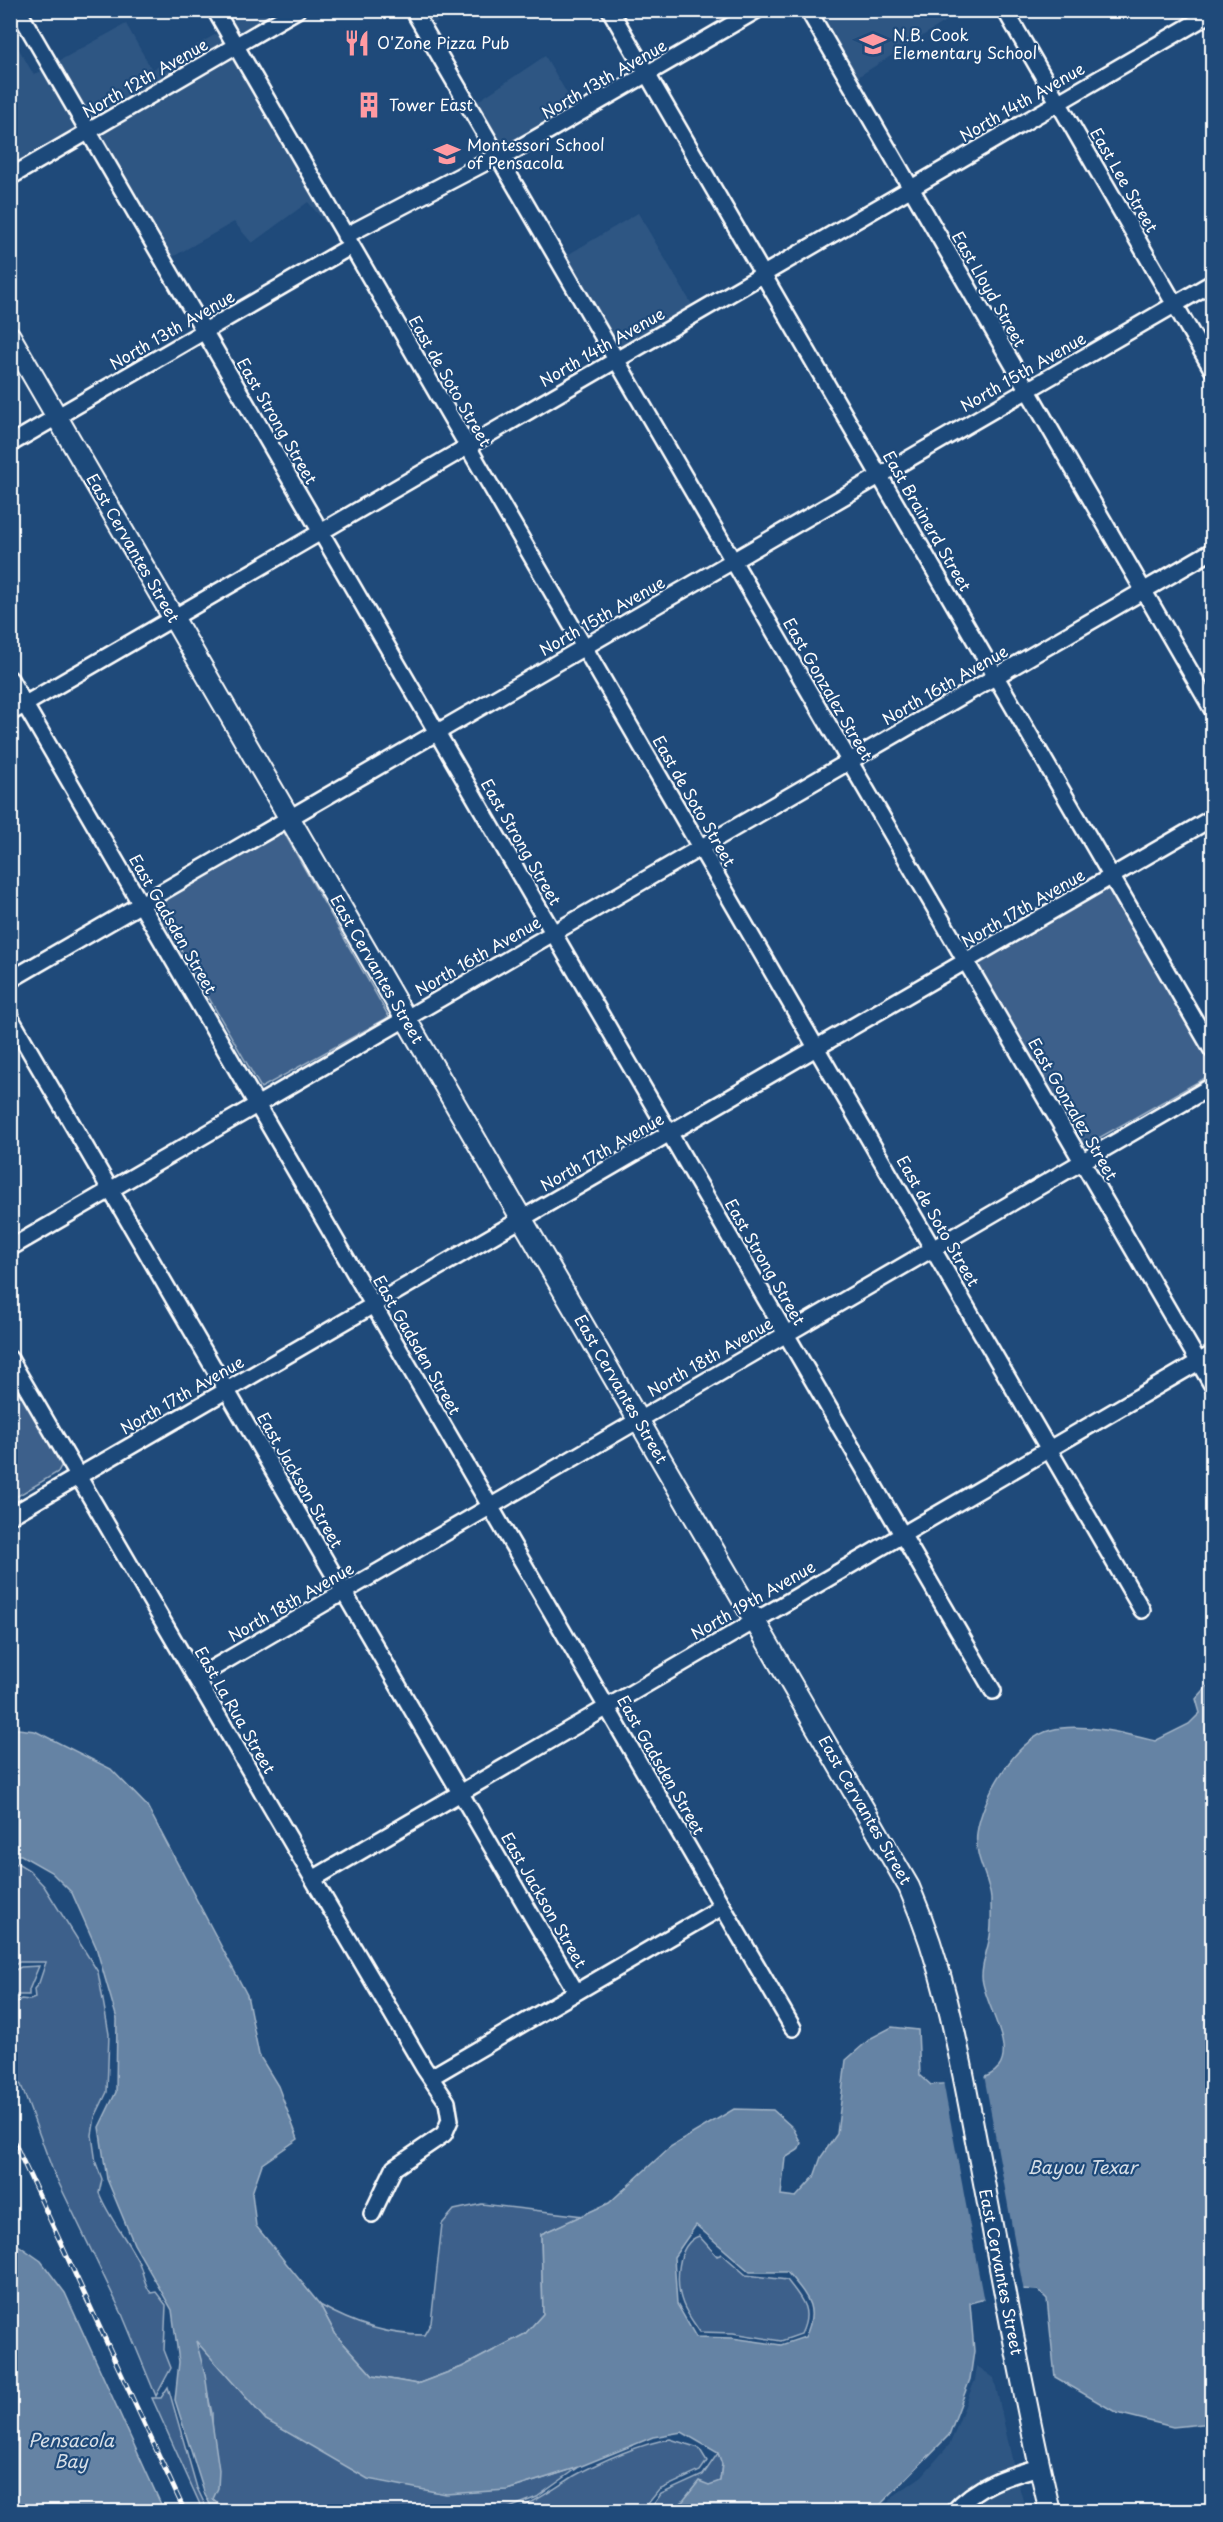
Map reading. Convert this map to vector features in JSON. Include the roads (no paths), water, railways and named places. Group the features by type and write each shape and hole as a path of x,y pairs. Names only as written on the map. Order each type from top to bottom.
{"main road":[{"name":"East Cervantes Street","path":"10,336 909,1887 939,1964 960,2058 1010,2320 1050,2511"}],"street":[{"name":"East Strong Street","path":"18,10 993,1691"},
{"name":"East de Soto Street","path":"215,10 1142,1610"},
{"name":"North 12th Avenue","path":"10,177 297,10"},
{"name":"East Gonzalez Street","path":"413,10 1212,1385"},
{"name":"East Brainerd Street","path":"610,10 1212,1050"},
{"name":"North 13th Avenue","path":"10,444 204,332 348,241 647,75 757,10"},
{"name":"East Lloyd Street","path":"808,10 1212,709"},
{"name":"East Lee Street","path":"1005,10 1212,369"},
{"name":"North 14th Avenue","path":"10,713 910,188 1209,17"},
{"name":"North 15th Avenue","path":"10,980 1212,283"},
{"name":"North 16th Avenue","path":"10,1248 1212,551"},
{"name":"East Gadsden Street","path":"10,680 793,2028"},
{"name":"North 17th Avenue","path":"10,1516 1212,818"},
{"name":"East Jackson Street","path":"10,1017 576,1992"},
{"name":"North 18th Avenue","path":"196,1678 1212,1086"},
{"name":"North 19th Avenue","path":"313,1879 1050,1451 1212,1354"},
{"name":"East La Rua Street","path":"10,1359 313,1879 447,2102 450,2112 448,2127 437,2140 394,2168 372,2214"},
{"path":"431,2077 722,1907"},
{"path":"953,2511 974,2492 989,2483 1040,2467"}],"water":[{"name":"Bayou Texar","path":"1212,1681 1212,2423 1173,2427 1117,2413 1055,2377 1047,2299 1038,2290 1021,2289 970,2303 974,2351 970,2379 949,2435 874,2511 675,2511 699,2481 709,2485 720,2481 722,2464 718,2453 682,2432 653,2437 579,2467 507,2490 446,2494 368,2479 266,2420 196,2341 205,2374 219,2470 218,2488 213,2499 228,2511 214,2511 205,2495 175,2400 179,2362 172,2310 134,2244 107,2179 99,2127 116,2092 117,2019 96,1947 72,1893 51,1872 21,1855 11,1855 10,1728 35,1731 111,1769 147,1806 247,1995 259,2055 278,2086 298,2139 262,2164 252,2193 256,2226 320,2305 336,2335 373,2376 417,2384 462,2367 525,2334 543,2314 541,2234 609,2203 670,2147 734,2109 773,2110 793,2128 801,2143 798,2150 785,2158 781,2195 796,2197 814,2177 821,2157 837,2134 846,2060 871,2038 892,2027 918,2030 920,2075 931,2085 968,2082 993,2073 1003,2058 1003,2047 1001,2035 983,1986 983,1966 991,1931 991,1899 978,1851 977,1833 980,1819 993,1788 1002,1772 1025,1745 1051,1730 1089,1728 1155,1741 1189,1724 1200,1713 1196,1699","holes":["696,2225 750,2272 787,2272 805,2295 811,2309 809,2327 805,2337 781,2345 732,2338 696,2337 677,2304 674,2257"]},
{"name":"Pensacola Bay","path":"11,2240 41,2261 65,2293 164,2511 11,2511"}],"railway":[{"path":"10,2133 185,2512"}],"place":[{"name":"O'Zone Pizza Pub","path":"357,43"},
{"name":"N.B. Cook Elementary School","path":"873,44"},
{"name":"Tower East","path":"369,105"},
{"name":"Montessori School of Pensacola","path":"447,154"}]}
